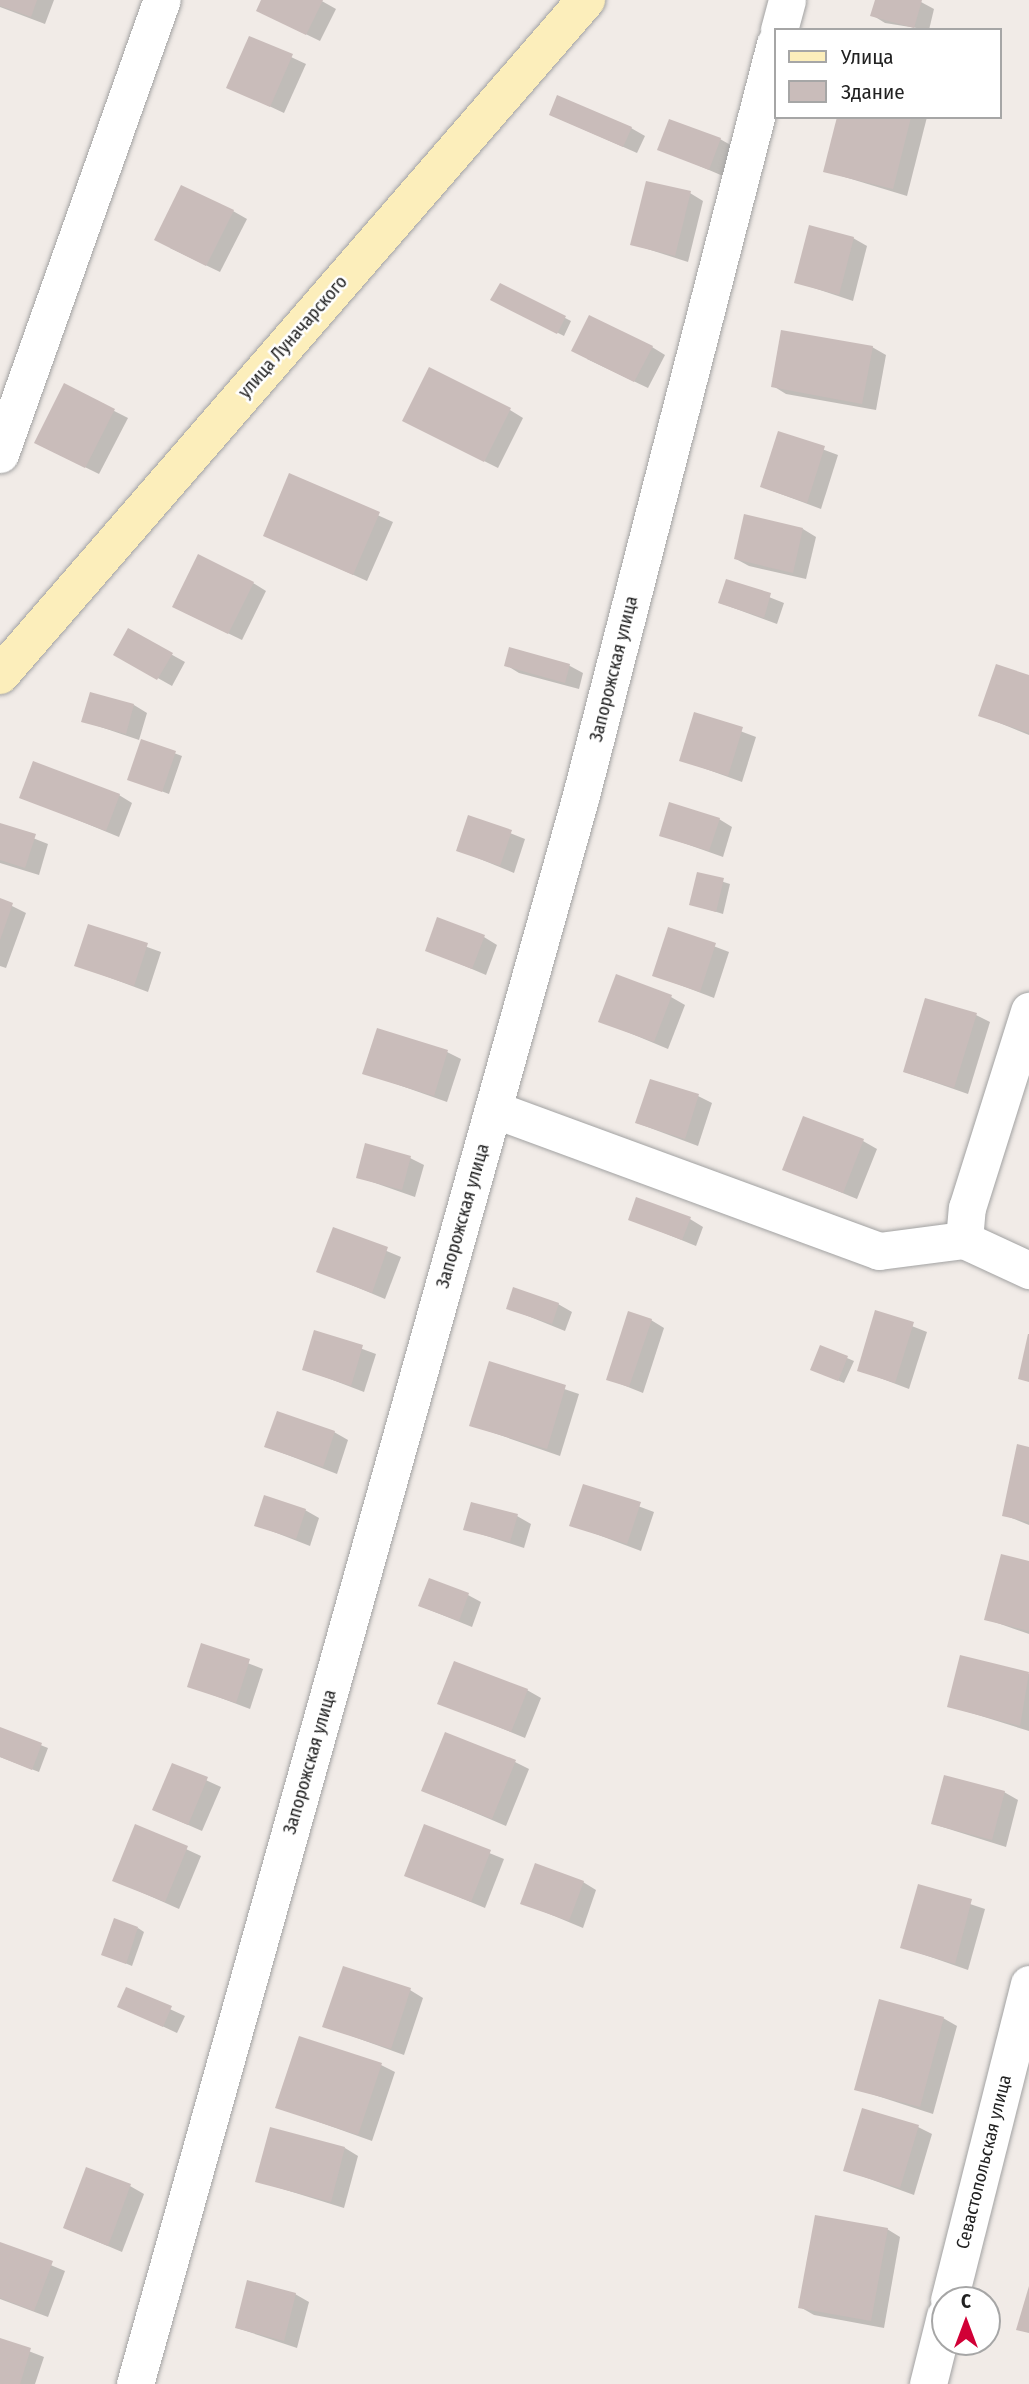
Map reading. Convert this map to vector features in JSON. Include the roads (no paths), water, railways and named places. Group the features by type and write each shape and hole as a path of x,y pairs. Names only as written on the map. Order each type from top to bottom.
{"main road":[{"name":"улица Луначарского","path":"0,674 586,0"}],"street":[{"path":"0,454 162,0"},
{"path":"780,28 787,0"},
{"name":"Запорожская улица","path":"135,2384 581,795 774,48"},
{"path":"964,1240 967,1208 1029,1011"},
{"path":"493,1109 879,1251 964,1240 1029,1270"},
{"name":"Севастопольская улица","path":"953,2286 1029,1984"},
{"path":"928,2384 935,2356"}]}
